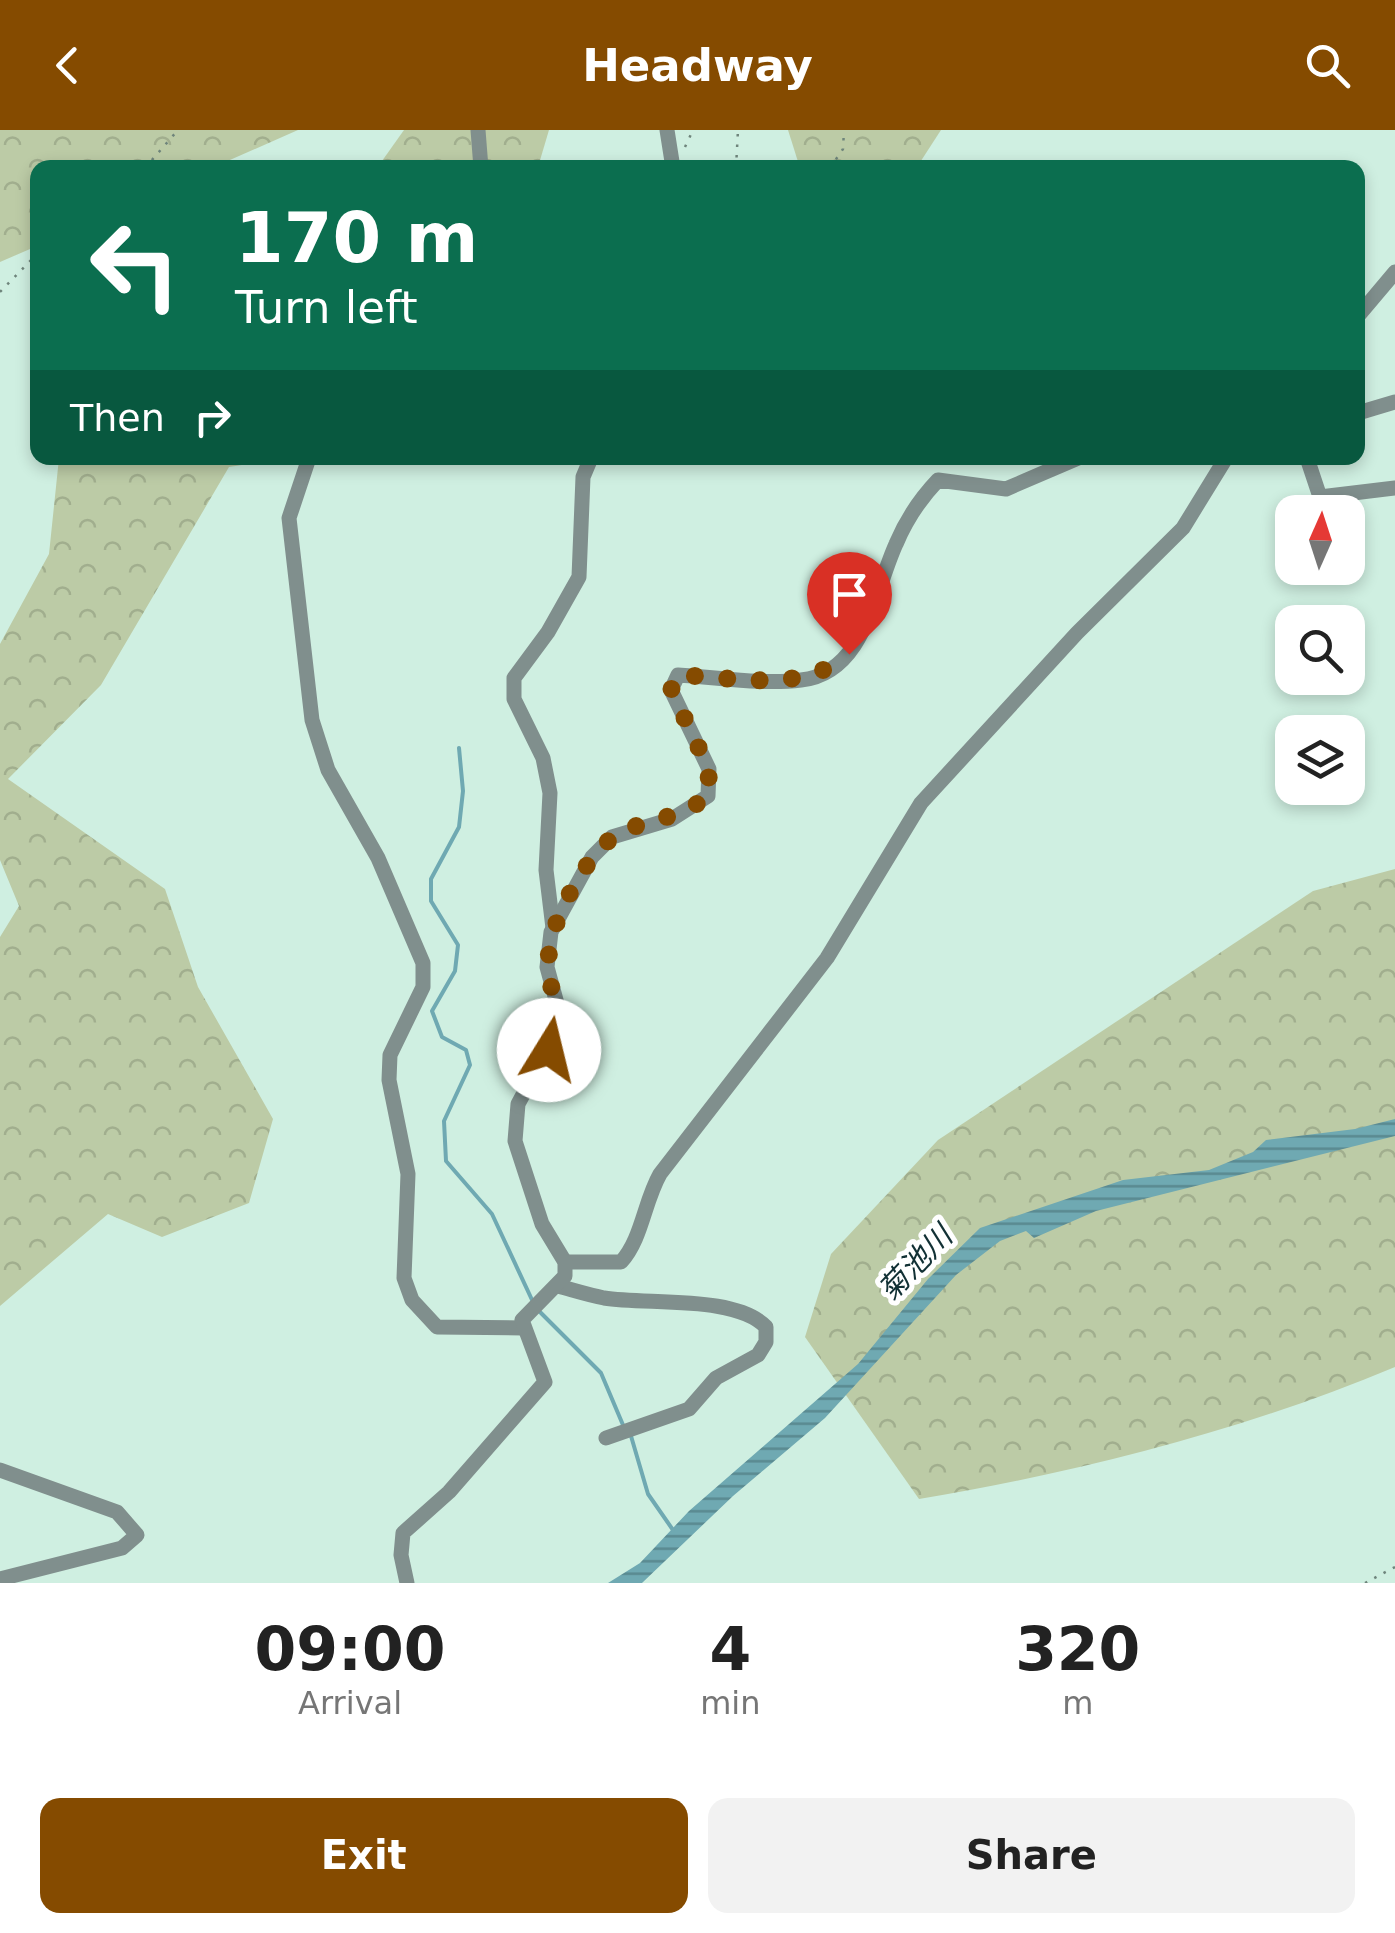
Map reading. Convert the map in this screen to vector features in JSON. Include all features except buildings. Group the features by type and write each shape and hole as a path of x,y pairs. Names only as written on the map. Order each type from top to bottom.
{"street":[{"path":"478,130 480,160"},
{"path":"667,130 671,160"},
{"path":"1365,308 1395,272"},
{"path":"1365,411 1395,402"},
{"path":"307,465 289,518 312,720 328,770 378,858 423,963 423,987 390,1055 388,1080 408,1174 404,1278 412,1300 437,1328 523,1328"},
{"path":"408,1583 401,1554 404,1533 449,1492 545,1382 522,1320 565,1276 565,1262 542,1224 515,1141 518,1104 558,1030 559,1011 548,967 553,928 546,870 550,793 543,758 514,698 514,678 556,620 579,577 583,477 588,465"},
{"path":"553,928 592,857 612,838 672,819 708,796 709,769 671,690 678,675 802,680 829,672 849,654 913,510 938,480 1006,489 1062,465"},
{"path":"565,1262 621,1262 633,1249 646,1198 660,1174 827,958 921,804 1078,633 1184,528 1222,465"},
{"path":"1309,465 1320,497 1395,488"},
{"path":"558,1286 605,1298 678,1302 755,1316 766,1327 766,1342 758,1354 716,1378 689,1409 606,1438"},
{"path":"0,1470 116,1512 137,1536 122,1548 0,1579"}],"path":[{"path":"153,160 178,130"},
{"path":"736,160 738,130"},
{"path":"835,160 843,148 844,130"},
{"path":"0,292 30,261"},
{"path":"1365,1583 1395,1567"}],"green space":[{"path":"0,130 298,130 230,160 30,160 30,249 0,262"},
{"path":"404,130 549,130 540,160 383,160"},
{"path":"788,130 941,130 922,160 797,160"},
{"path":"58,465 241,465 229,467 101,685 8,779 165,889 198,987 273,1119 249,1203 162,1237 108,1214 0,1306 0,937 19,906 0,860 0,644 49,554"},
{"path":"1395,869 1395,1367 1280,1410 1161,1446 1040,1476 919,1499 805,1337 831,1254 938,1140 1313,891"}],"water":[{"path":"1395,1119 1395,1136 1096,1211 1034,1238 1026,1231 1000,1241 956,1275 825,1418 733,1496 642,1583 608,1583 640,1563 689,1511 858,1364 928,1279 980,1228 1123,1180 1209,1170 1253,1152 1266,1140 1355,1129"}],"waterway":[{"path":"459,748 463,791 459,827 431,879 431,901 458,945 455,971 432,1011 442,1037 466,1050 470,1065 444,1121 446,1161 492,1214 533,1302"},
{"path":"538,1310 601,1373 623,1425"},
{"path":"631,1436 648,1494 673,1530"}],"route":[{"path":"549,1050 558,1030 559,1011 548,967 550,932 592,857 625,830 672,819 708,796 709,769 671,690 678,675 802,680 829,672 849,654"}],"water label":[{"name":"菊池川","path":"915,1263"}]}
